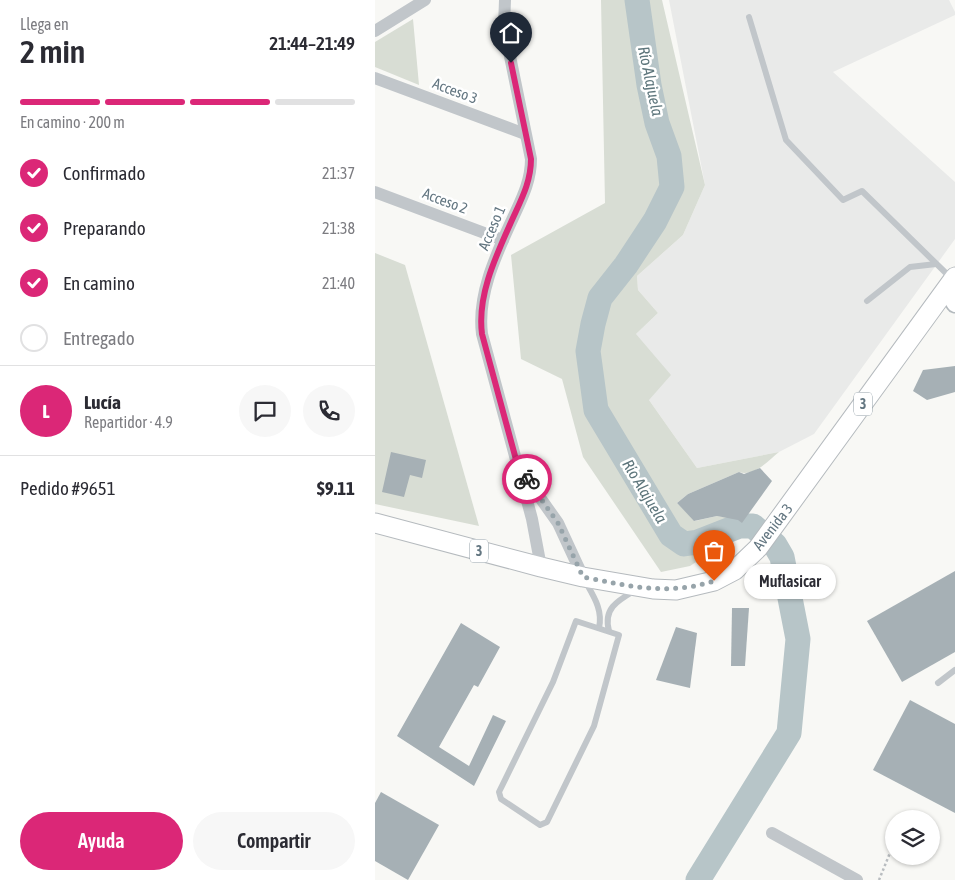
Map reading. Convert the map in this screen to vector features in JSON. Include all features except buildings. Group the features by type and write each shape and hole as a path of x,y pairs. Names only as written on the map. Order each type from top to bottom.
{"main road":[{"name":"Avenida 3","path":"375,524 541,567 639,588 676,590 714,581 735,570 759,548 953,288"}],"street":[{"path":"375,31 425,0"},
{"name":"Acceso 1","path":"505,0 504,28 531,159 531,174 527,188 503,240 482,300 480,316 482,334 532,519 541,567"},
{"name":"Acceso 3","path":"375,78 525,134"},
{"name":"Acceso 2","path":"375,192 503,240"},
{"name":"Acceso 1","path":"518,467 558,523 583,577"},
{"path":"772,833 857,880"}],"lane":[{"path":"749,17 786,140 843,200 862,190 936,264 953,288"},
{"path":"867,301 910,267 936,264"},
{"path":"583,577 598,603 601,614 599,628"},
{"path":"609,631 607,623 610,610 616,601 639,588"},
{"path":"576,621 599,628 619,635 594,726 547,822 540,825 501,799 499,792 553,682 576,621"},
{"path":"938,683 955,670"}],"path":[{"path":"879,880 885,865"}],"shaded area":[{"path":"601,0 662,0 705,185 683,235 637,276 638,290 658,313 636,334 671,375 649,400 697,468 779,452 755,470 745,473 739,472 688,494 677,503 695,521 717,516 758,521 690,566 661,572 583,457 562,379 521,359 511,255 605,203"},
{"path":"669,0 949,0 955,12 955,15 833,72 955,182 955,239 814,434 779,452 697,468 649,400 636,334 658,313 638,290 637,276 683,235 705,185"},
{"path":"413,19 419,85 375,67 375,42"},
{"path":"375,253 405,265 479,526 375,504"}],"waterway":[{"name":"Río Alajuela","path":"637,0 649,85 657,123 669,156 672,187 655,221 626,265 600,298 588,351 596,410 671,535 684,544 698,542 739,526 753,526 775,545 782,557 798,639 789,733 698,880"}],"way so far":[{"path":"527,479 558,523 583,577 639,588 676,590 714,581"}],"place":[{"name":"Muflasicar","path":"714,581"}],"route":[{"path":"511,63 531,159 531,174 527,188 503,240 482,300 480,316 482,334 518,467 527,479"}]}
